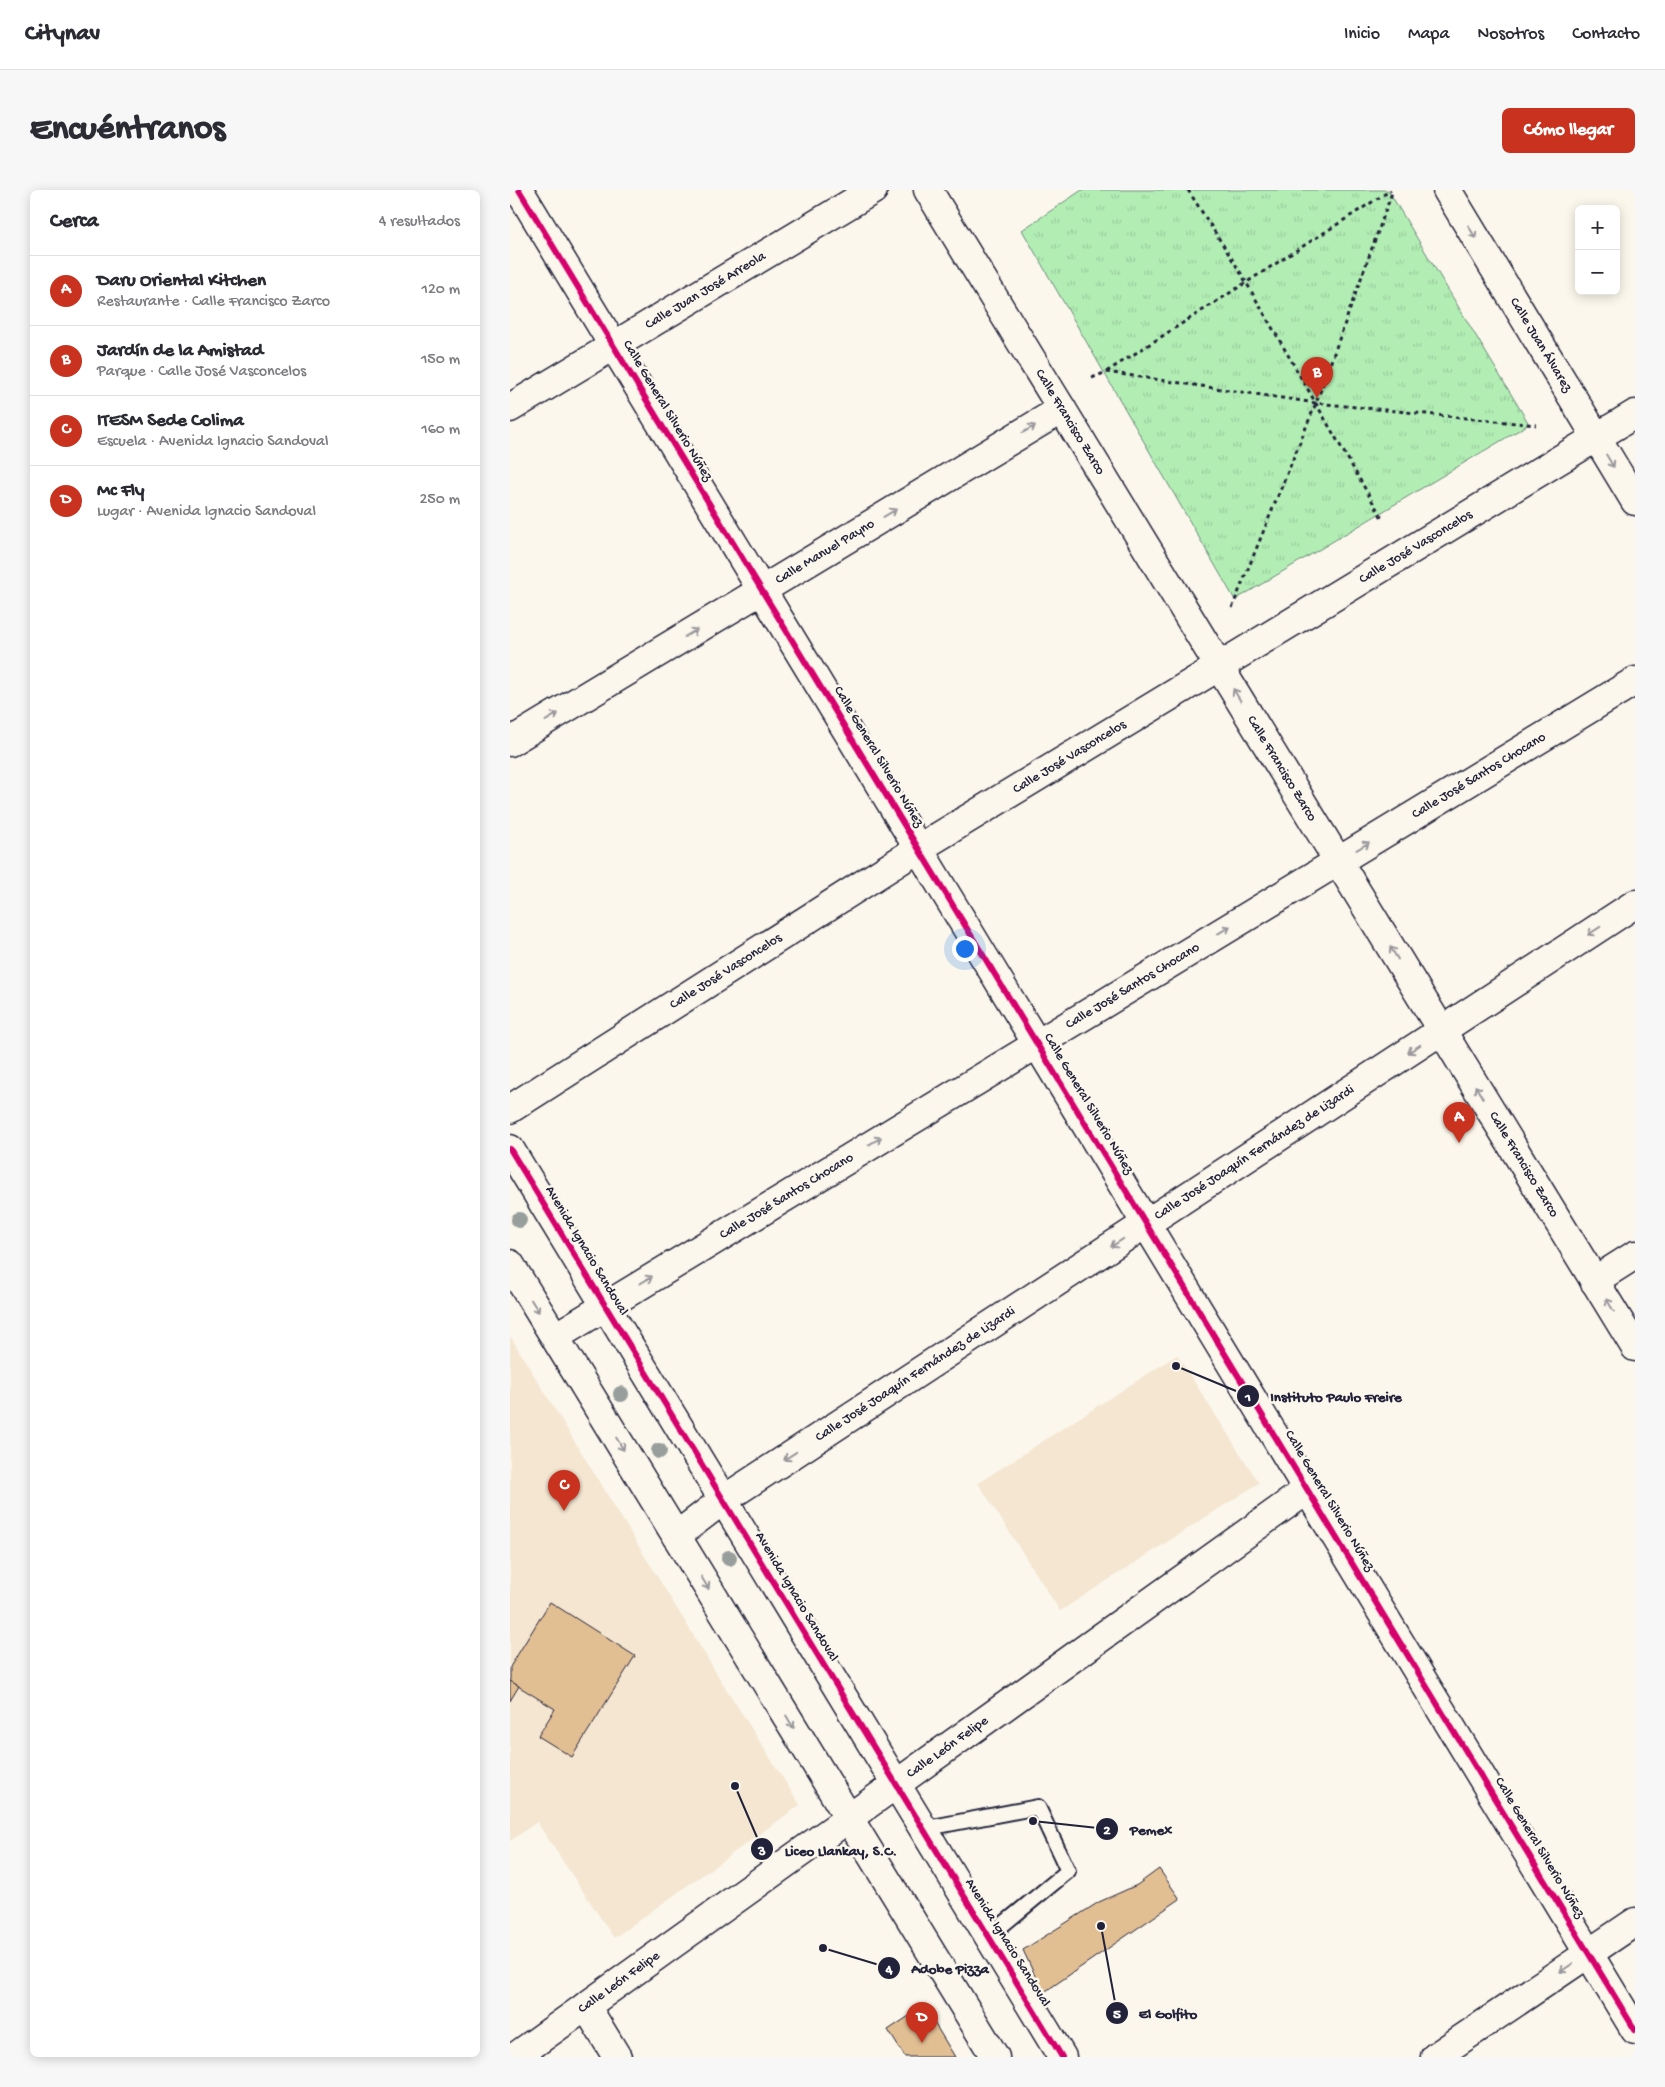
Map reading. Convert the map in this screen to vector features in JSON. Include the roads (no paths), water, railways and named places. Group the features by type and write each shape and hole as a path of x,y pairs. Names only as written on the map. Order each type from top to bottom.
{"street":[{"name":"Calle General Silverio Núñez","path":"519,190 1635,2030"},
{"name":"Calle Juan José Arreola","path":"510,408 874,190"},
{"name":"Calle Francisco Zarco","path":"928,190 1635,1347"},
{"name":"Calle Juan Álvarez","path":"1447,190 1635,501"},
{"name":"Calle Manuel Payno","path":"510,742 1062,410"},
{"name":"Calle José Vasconcelos","path":"510,1108 918,849 1635,414"},
{"name":"Calle José Santos Chocano","path":"555,1337 1635,681"},
{"name":"Calle José Joaquín Fernández de Lizardi","path":"676,1536 723,1500 1635,904"},
{"name":"Avenida Ignacio Sandoval","path":"510,1149 1062,2057"},
{"path":"1594,1281 1635,1254"},
{"path":"510,1264 995,2057"},
{"name":"Calle León Felipe","path":"515,2057 1307,1490"},
{"path":"1435,2057 1635,1922"},
{"path":"586,2006 617,2057"}],"lane":[{"path":"922,1829 1038,1807 1068,1871 989,1936"}],"place":[{"name":"Jardín de la Amistad","path":"1317,398"},
{"name":"Daru Oriental Kitchen","path":"1459,1143"},
{"name":"Instituto Paulo Freire","path":"1176,1366"},
{"name":"ITESM Sede Colima","path":"564,1511"},
{"name":"Liceo Llankay, S.C.","path":"735,1786"},
{"name":"Pemex","path":"1033,1821"},
{"name":"El Golfito","path":"1101,1926"},
{"name":"Adobe Pizza","path":"823,1948"},
{"name":"Mc Fly","path":"922,2043"}]}
